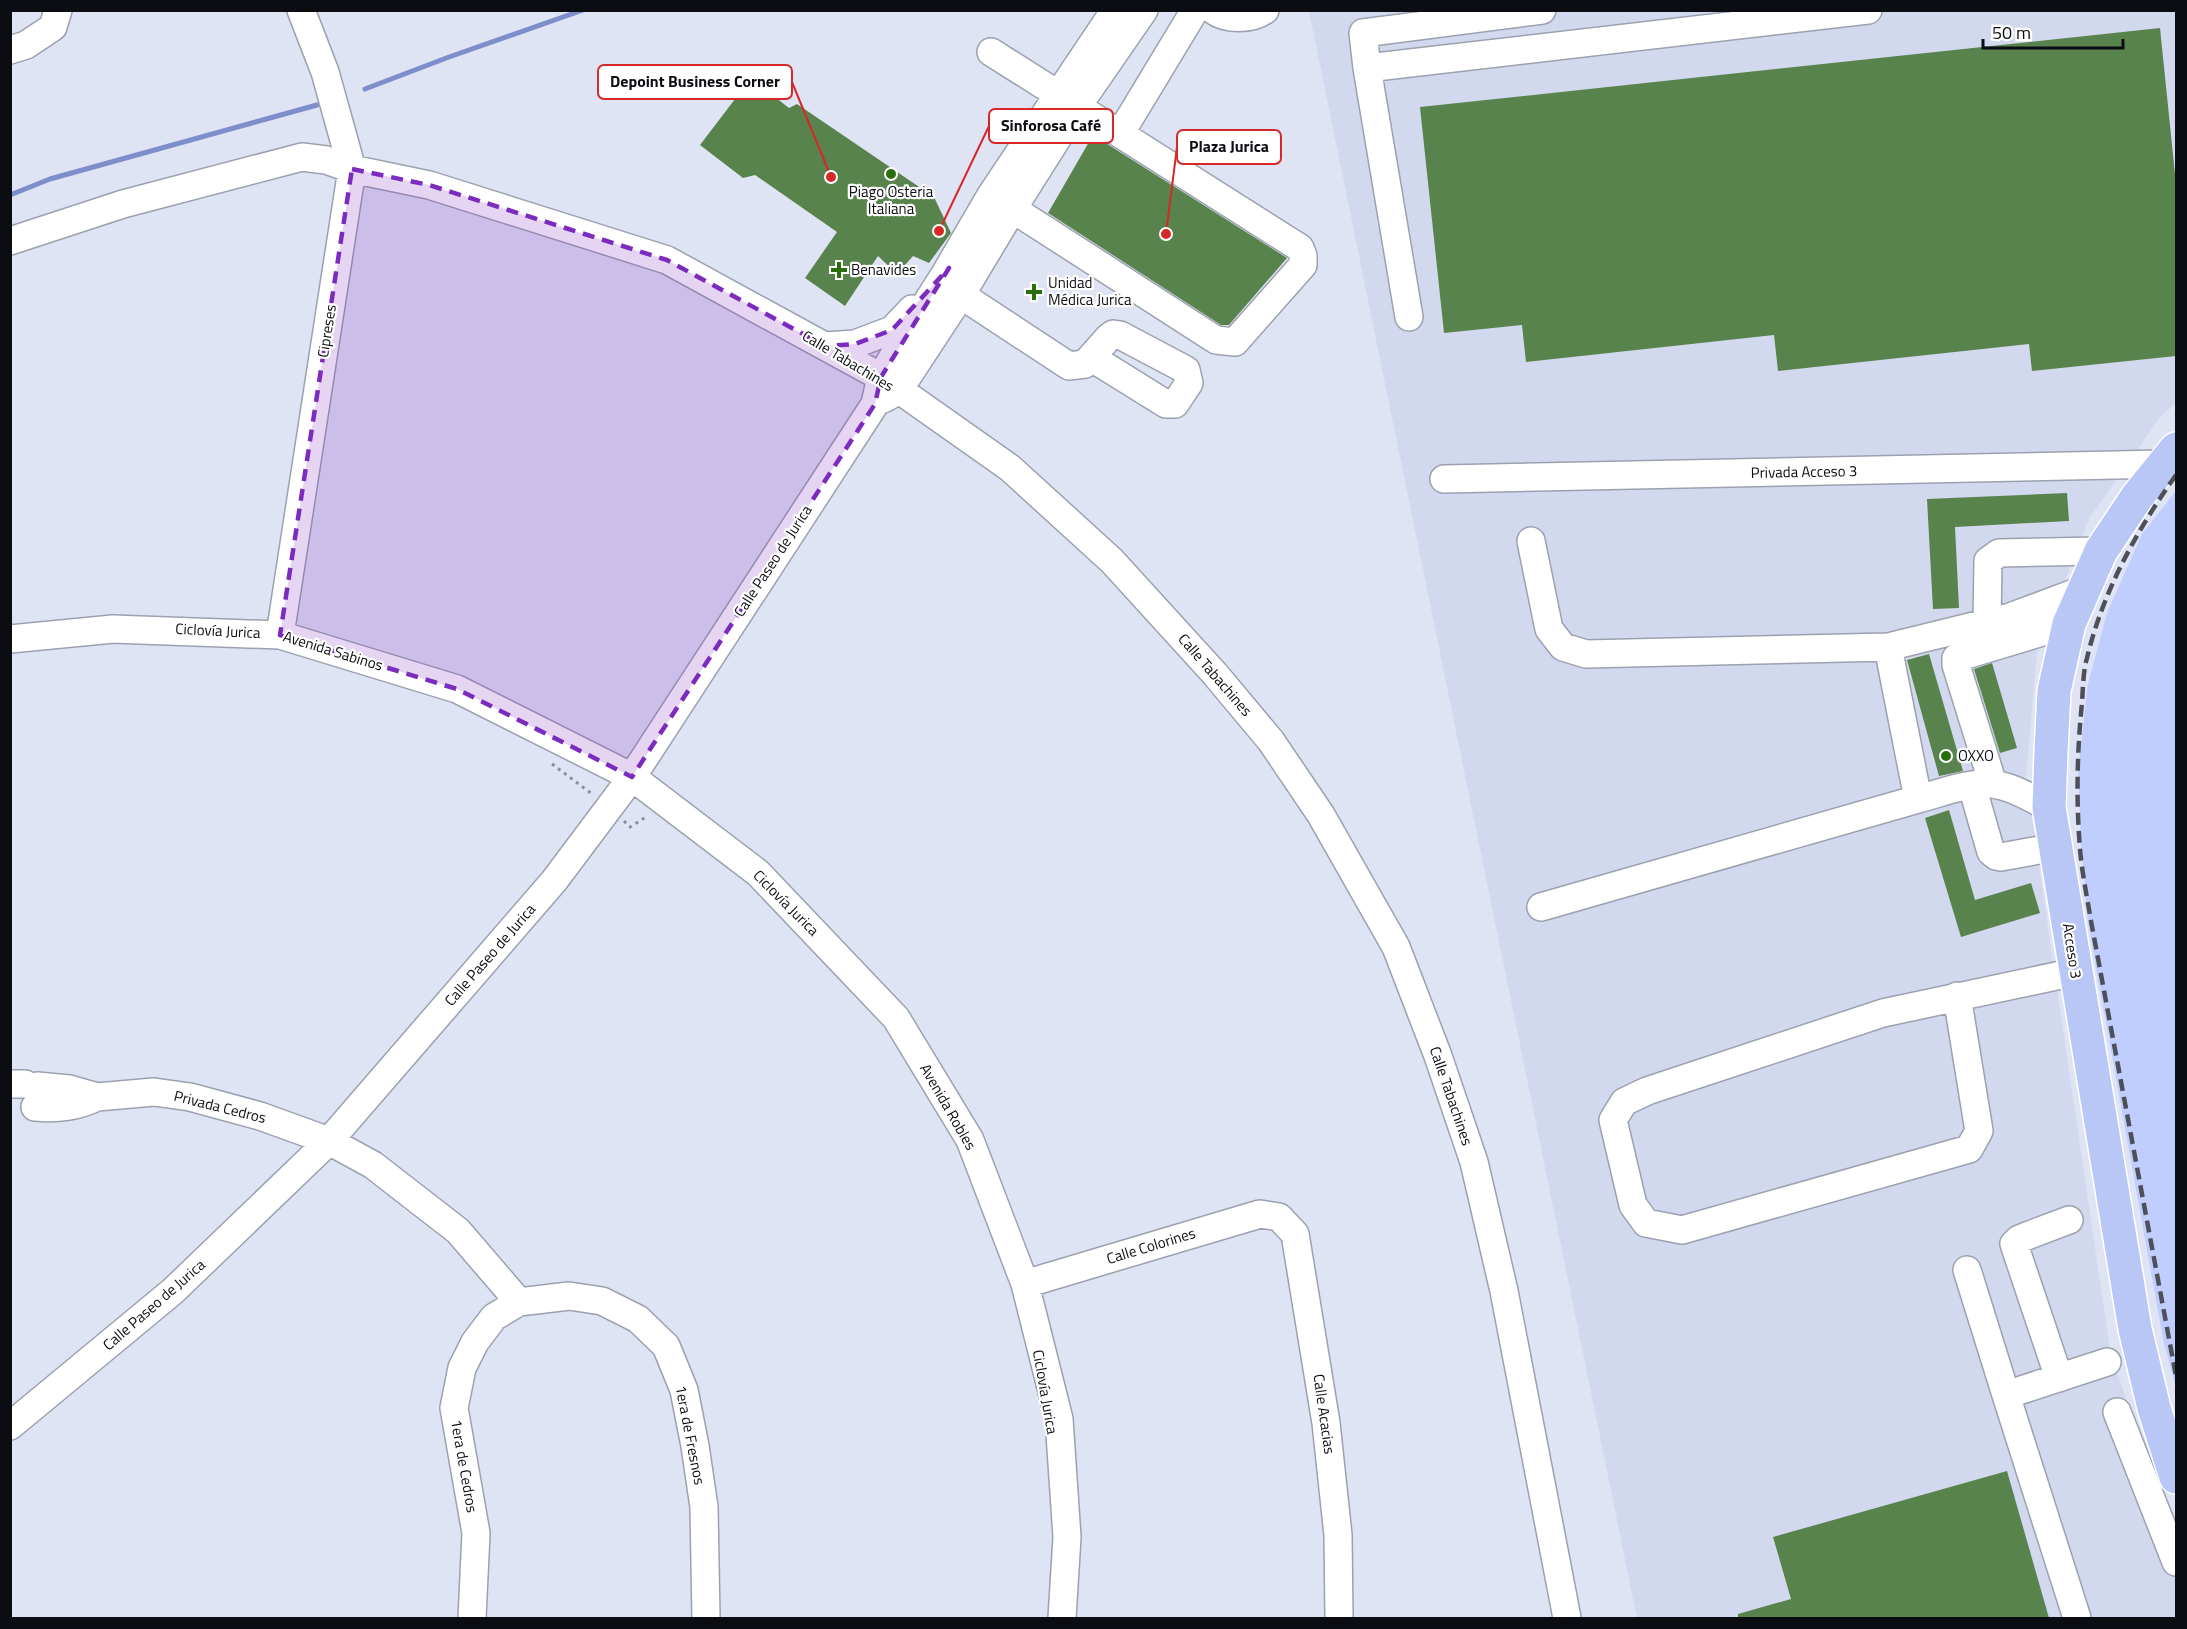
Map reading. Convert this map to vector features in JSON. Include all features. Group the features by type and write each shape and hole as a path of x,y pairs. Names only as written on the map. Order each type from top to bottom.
{"main road":[{"name":"Acceso 3","path":"2170,457 2137,497 2101,551 2070,624 2054,691 2049,807 2134,1329 2154,1408 2176,1477"}],"street":[{"path":"10,50 26,45 53,27 58,10"},
{"name":"Calle Paseo de Jurica","path":"885,391 901,343 949,268 1001,203 1068,101 1115,10"},
{"name":"Calle Paseo de Jurica","path":"1068,101 1144,10"},
{"path":"1119,134 1195,10"},
{"path":"1213,10 1218,14 1244,18 1260,14 1265,10"},
{"path":"1409,317 1362,35 1366,32 1542,10"},
{"path":"1367,68 1868,10"},
{"name":"Cipreses","path":"280,635 352,169 308,18"},
{"path":"992,52 1300,248 1303,265 1235,342 1216,340 1001,203"},
{"name":"Calle Tabachines","path":"10,241 123,204 302,157 326,160 352,169 429,185 667,260 825,346 885,391 1010,468 1112,561 1215,674 1271,741 1321,815 1396,947 1438,1056 1474,1162 1504,1292 1567,1618"},
{"name":"Calle Paseo de Jurica","path":"10,1426 173,1291 329,1141 554,881 632,777 885,391 961,296 1001,203"},
{"path":"825,346 855,344 892,330 935,279 949,268"},
{"path":"961,296 1069,366 1085,364 1092,357"},
{"name":"Privada Acceso 3","path":"1444,479 2170,457"},
{"path":"1531,541 1549,629 1563,647 1586,654 1888,647 2019,614 2085,589"},
{"path":"1987,622 1988,561 1992,557 1999,553 2101,551"},
{"path":"2056,846 2001,857 1992,852 1983,785 1956,658 2070,624"},
{"name":"Avenida Sabinos","path":"10,639 113,629 280,635 457,688 632,777"},
{"path":"1888,647 1918,799"},
{"name":"Avenida Robles","path":"632,777 758,873 896,1018 970,1140 1025,1284 1059,1419 1067,1537 1062,1618"},
{"path":"1541,907 1918,799 1983,785 2023,794 2049,807"},
{"path":"1957,996 1979,1131 1969,1149 1682,1230 1646,1223 1633,1205 1613,1120 1624,1102 1647,1091 1883,1013 1957,996 2075,972"},
{"name":"Privada Cedros","path":"23,1096 64,1108 80,1105 97,1097 153,1092 190,1097 260,1116 329,1141 373,1165 458,1231 519,1302"},
{"name":"Calle Colorines","path":"1025,1284 1260,1214 1279,1216"},
{"name":"Calle Acacias","path":"1279,1216 1295,1234 1326,1423 1338,1534 1339,1618"},
{"path":"2059,1378 2014,1244 2019,1239 2069,1220"},
{"path":"1967,1270 2077,1618"},
{"name":"1era de Fresnos","path":"519,1302 569,1296 602,1301 638,1319 666,1346 684,1390 704,1507 706,1618"},
{"name":"1era de Cedros","path":"472,1618 476,1533 454,1408 462,1368 476,1342 494,1317 519,1302"},
{"path":"2006,1395 2107,1362"},
{"path":"2117,1412 2176,1563"}],"path":[{"path":"545,759 630,827 652,813"}],"highlighted area":[{"path":"352,169 429,185 667,260 825,346 855,344 892,330 949,268 881,377 875,404 632,777 457,689 280,635"}],"shaded area":[{"path":"1309,11 2176,11 2176,403 2160,417 2089,519 2037,653 2026,776 2110,1350 2142,1447 2176,1521 2176,1618 1637,1618"},
{"path":"2176,491 2176,1388 2163,1339 2088,923 2078,771 2088,684 2107,613 2142,534"}],"building":[{"path":"2160,28 2176,184 2176,356 2032,371 2029,344 1778,371 1774,335 1526,362 1522,325 1444,333 1420,107"},
{"path":"751,78 789,108 797,104 934,197 951,233 929,263 913,256 897,274 878,256 845,306 805,278 837,232 755,175 743,178 700,145"},
{"path":"1093,135 1287,258 1229,325 1221,325 1048,213"},
{"path":"2067,493 2069,521 1955,527 1959,608 1933,609 1927,499"},
{"path":"1929,654 1963,771 1939,776 1907,660"},
{"path":"1992,663 2017,748 2000,753 1974,669"},
{"path":"1949,810 1975,900 2031,883 2040,913 1961,937 1925,818"},
{"path":"2007,1471 2049,1618 1738,1618 1738,1614 1791,1599 1773,1537"}],"waterway":[{"path":"365,89 583,10"},
{"path":"10,195 50,179 317,105"}],"railway":[{"path":"2176,475 2148,517 2123,562 2094,633 2084,674 2078,794 2080,849 2085,885 2176,1376"}],"place":[{"name":"Piago Osteria Italiana","path":"891,174"},
{"name":"Depoint Business Corner","path":"831,177"},
{"name":"Sinforosa Café","path":"939,231"},
{"name":"Plaza Jurica","path":"1166,234"},
{"name":"Benavides","path":"839,270"},
{"name":"Unidad Médica Jurica","path":"1034,292"},
{"name":"OXXO","path":"1946,756"}]}
